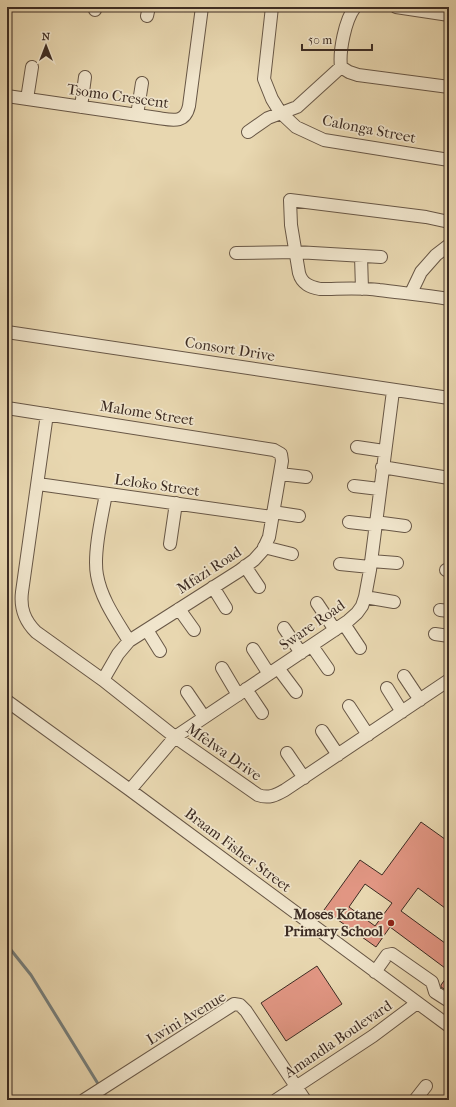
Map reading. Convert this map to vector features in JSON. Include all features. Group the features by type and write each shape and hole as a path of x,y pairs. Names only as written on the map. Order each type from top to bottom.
{"street":[{"name":"Tsomo Crescent","path":"7,96 173,120 183,118 187,115 189,106 202,7"},
{"name":"Calonga Street","path":"272,7 264,79 272,99 280,112 296,127 324,140 449,160"},
{"path":"248,132 268,118 280,112 297,107 341,68 342,48 349,19 355,7"},
{"path":"396,7 449,16"},
{"path":"27,99 32,67"},
{"path":"341,68 358,74 449,87"},
{"path":"81,107 85,76"},
{"path":"137,115 142,83"},
{"path":"449,222 426,217 290,200 291,225 300,278 309,286 320,289 362,289 411,293 449,299"},
{"path":"411,293 421,272 436,255 449,245"},
{"path":"236,253 296,252 381,257"},
{"path":"361,256 362,289"},
{"name":"Consort Drive","path":"7,332 449,398"},
{"name":"Sware Road","path":"130,790 175,737 340,627 357,613 362,606 365,597 370,564 393,390"},
{"name":"Malome Street","path":"7,408 266,449 277,451 281,454"},
{"path":"38,484 47,414"},
{"path":"358,447 384,451"},
{"name":"Mfazi Road","path":"103,680 118,654 129,641 254,560 264,547 269,537 282,461 281,454"},
{"path":"382,468 449,478"},
{"path":"280,474 306,478"},
{"name":"Leloko Street","path":"38,484 176,504 273,515 299,516"},
{"name":"Mfelwa Drive","path":"38,484 21,601 23,615 30,626 60,650 103,680 175,737 258,796 264,797 276,795 304,778 449,680"},
{"path":"354,486 379,490"},
{"path":"106,494 98,543 96,574 105,598 129,641"},
{"path":"170,544 176,504"},
{"path":"349,522 405,526"},
{"path":"264,547 292,554"},
{"path":"340,564 397,563"},
{"path":"245,566 259,587"},
{"path":"213,587 226,608"},
{"path":"365,597 394,602"},
{"path":"317,603 360,648"},
{"path":"179,608 194,630"},
{"path":"284,628 300,653"},
{"path":"147,630 160,651"},
{"path":"435,634 449,636"},
{"path":"312,646 328,669"},
{"path":"253,649 296,692"},
{"path":"222,668 262,713"},
{"path":"404,676 420,700"},
{"path":"387,688 402,712"},
{"path":"187,692 204,717"},
{"name":"Braam Fisher Street","path":"7,701 449,1026"},
{"path":"350,706 368,735"},
{"path":"322,731 338,755"},
{"path":"287,753 304,778"},
{"path":"375,972 387,955 392,954 432,982 435,992 449,1001"},
{"name":"Amandla Boulevard","path":"276,1100 373,1036 417,1003"},
{"name":"Lwini Avenue","path":"89,1097 232,1005 237,1004 243,1007 252,1019 296,1088"},
{"path":"415,1100 426,1086"},
{"path":"296,1088 305,1100"}],"building":[{"path":"421,822 449,842 449,911 418,888 401,911 449,946 449,971 390,927 376,947 324,910 360,860 382,875","holes":["365,884 392,903 375,926 349,907"]},
{"path":"317,966 342,1004 286,1041 261,1003"},
{"path":"449,974 449,992 441,987 441,985"}],"waterway":[{"path":"7,945 31,975 100,1087"},
{"path":"103,1092 108,1100"}],"place":[{"name":"Moses Kotane Primary School","path":"391,923"}]}
